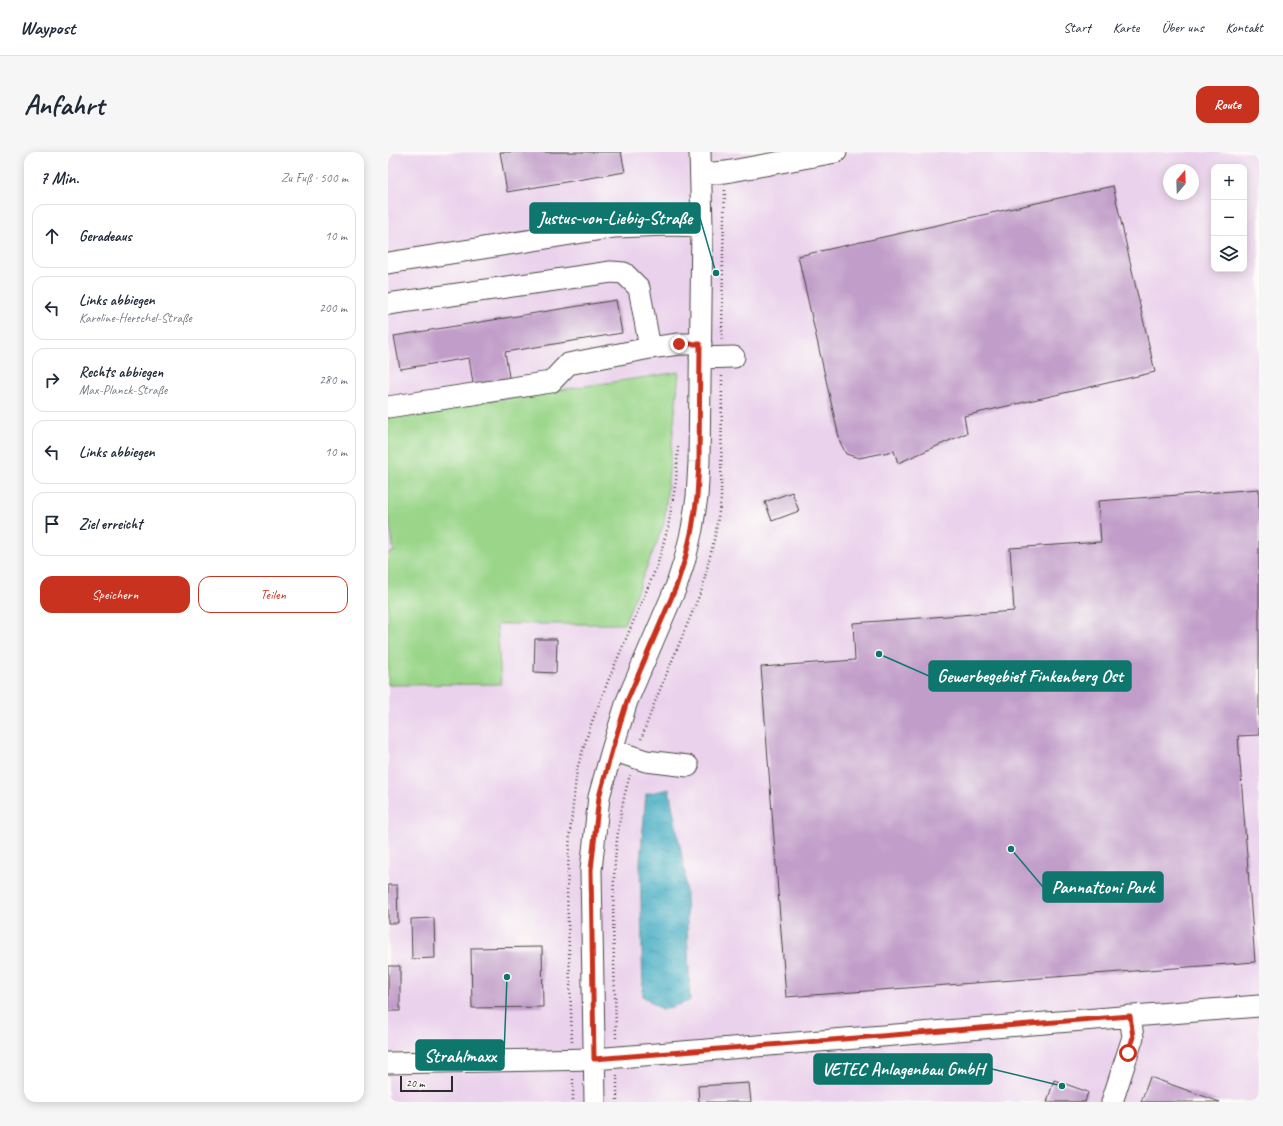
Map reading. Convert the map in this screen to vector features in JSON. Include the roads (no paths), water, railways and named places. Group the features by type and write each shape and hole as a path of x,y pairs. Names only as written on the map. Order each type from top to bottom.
{"street":[{"path":"595,1102 591,870 599,797 627,701 676,587 685,559 692,529 697,497 699,462 702,226 700,152"},
{"path":"701,174 726,172 829,154"},
{"path":"388,263 615,227 667,225 702,226"},
{"path":"388,304 611,272 624,273 639,288 650,348"},
{"path":"388,407 551,382 568,364 650,348 679,344 700,351 734,356"},
{"path":"612,750 646,761 688,766"},
{"path":"388,1063 594,1059 1259,1006"},
{"path":"1112,1102 1133,1037 1130,1016"}],"water":[{"path":"669,789 685,872 690,1001 662,1010 643,996 640,862 646,794"}],"place":[{"name":"Justus-von-Liebig-Straße","path":"716,273"},
{"name":"Gewerbegebiet Finkenberg Ost","path":"879,654"},
{"name":"Pannattoni Park","path":"1011,849"},
{"name":"Strahlmaxx","path":"507,977"},
{"name":"VETEC Anlagenbau GmbH","path":"1062,1086"}]}
